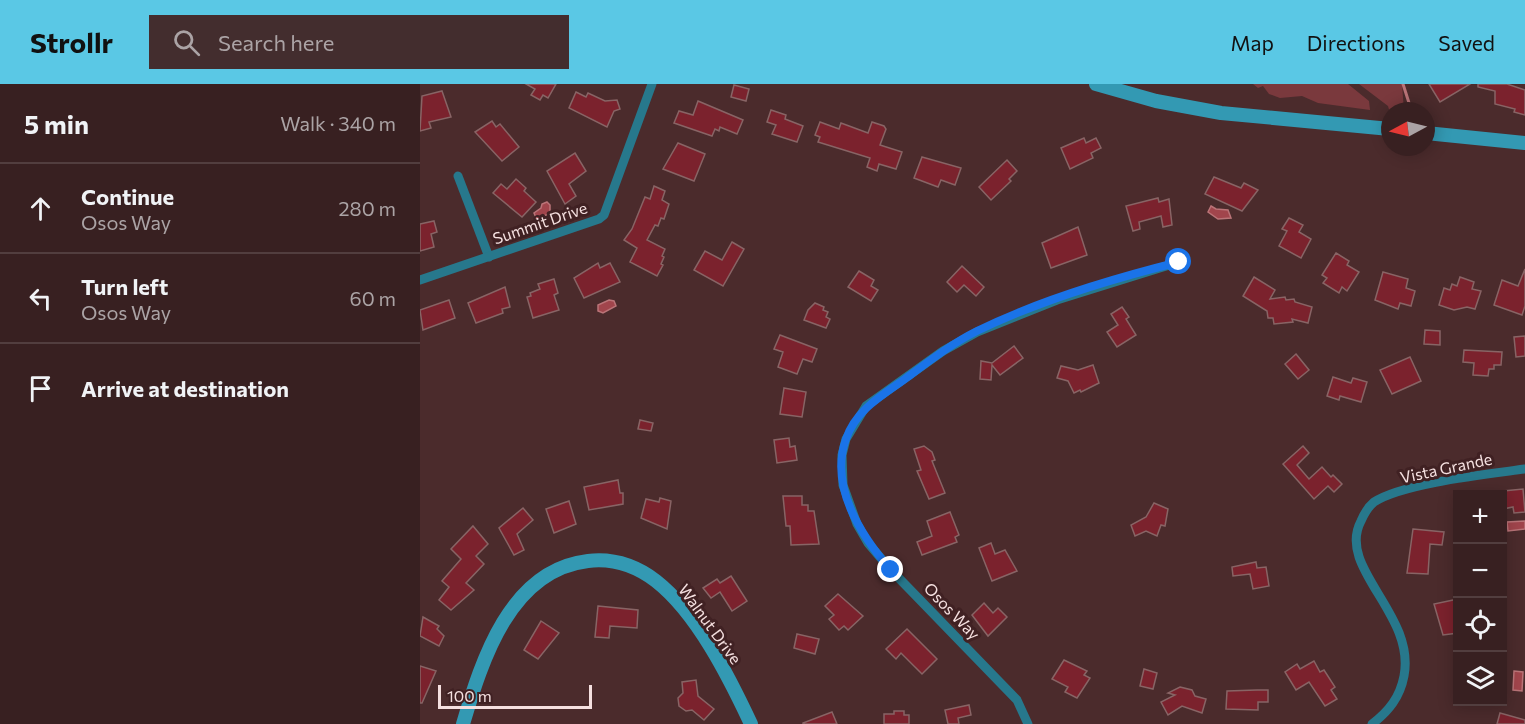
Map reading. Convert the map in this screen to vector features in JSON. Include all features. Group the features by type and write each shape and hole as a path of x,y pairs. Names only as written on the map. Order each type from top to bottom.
{"street":[{"path":"1096,84 1156,101 1221,113 1381,128"},
{"name":"Summit Drive","path":"420,280 599,219 604,215 648,85"},
{"path":"1435,134 1525,143"},
{"path":"458,176 489,257"},
{"name":"Osos Way","path":"1029,724 1017,700 891,570 868,543 857,524 843,485 842,455 846,439 866,406 944,351 977,332 1057,300 1179,262"},
{"name":"Vista Grande","path":"1372,724 1388,712 1403,683 1406,647 1392,613 1359,560 1356,540 1359,525 1366,511 1375,502 1438,482 1525,469"},
{"name":"Walnut Drive","path":"464,724 478,674 496,635 527,591 559,568 599,560 630,565 655,581 672,597 721,665 751,724"}],"shaded area":[{"path":"1253,84 1348,84 1369,101 1370,110 1318,103 1302,96 1280,98 1269,94 1263,86 1258,88"},
{"path":"1359,84 1402,84 1403,102 1383,102"},
{"path":"547,202 550,205 550,213 537,220 534,213"},
{"path":"1211,206 1228,210 1231,218 1218,219 1208,212"},
{"path":"609,300 614,301 616,306 603,313 598,311 598,305"},
{"path":"1525,521 1525,529 1508,531 1507,522"},
{"path":"1514,671 1523,672 1522,691 1513,690"}],"building":[{"path":"526,84 556,84 548,98 543,95 540,100 531,95 535,89"},
{"path":"1429,84 1470,84 1440,102"},
{"path":"1478,84 1507,84 1525,90 1525,115 1514,112 1515,109 1495,104 1495,91 1478,87"},
{"path":"734,85 749,89 746,101 731,97"},
{"path":"442,91 451,117 429,122 431,128 420,131 422,96"},
{"path":"576,92 586,97 588,93 605,101 617,100 620,109 614,111 607,127 569,108"},
{"path":"698,101 743,120 737,134 720,127 719,131 715,129 712,136 674,123 679,111 693,115"},
{"path":"771,110 786,115 785,119 803,126 797,142 772,134 776,125 767,122"},
{"path":"492,121 496,127 500,124 519,147 502,161 475,132"},
{"path":"820,122 839,129 841,123 868,133 872,122 884,126 886,129 880,145 902,152 896,169 879,164 877,171 867,167 870,158 818,142 820,137 815,135"},
{"path":"1084,138 1086,143 1096,138 1101,148 1091,153 1093,158 1070,169 1061,148"},
{"path":"678,143 705,154 694,181 663,169"},
{"path":"575,153 586,171 569,184 576,196 565,204 547,171"},
{"path":"922,157 961,168 955,185 941,180 938,187 914,178"},
{"path":"1007,160 1017,171 1009,179 1011,181 991,200 979,187"},
{"path":"1214,177 1241,188 1244,183 1258,190 1242,211 1205,194"},
{"path":"516,179 526,188 524,191 536,202 522,217 493,193 501,184 507,189"},
{"path":"654,186 665,191 662,200 669,204 664,219 661,218 658,226 655,225 647,240 665,249 661,264 663,265 657,276 630,262 637,248 624,240 632,229 645,197 650,199"},
{"path":"1158,198 1159,202 1169,199 1172,225 1163,227 1161,216 1139,222 1140,229 1133,231 1126,206"},
{"path":"1289,218 1303,225 1299,232 1311,239 1301,258 1279,246 1287,231 1282,229"},
{"path":"434,221 437,232 431,234 434,247 420,251 420,224"},
{"path":"1078,227 1087,255 1051,268 1042,243"},
{"path":"732,242 744,249 723,286 694,270 705,251 722,260"},
{"path":"1336,253 1349,261 1347,265 1359,272 1347,291 1342,287 1339,293 1323,283 1327,278 1322,275"},
{"path":"598,263 600,268 610,263 620,282 584,298 574,278"},
{"path":"962,266 984,287 976,296 964,285 957,292 947,282"},
{"path":"1525,269 1525,306 1522,315 1494,305 1502,280 1518,286"},
{"path":"859,271 874,280 871,286 878,290 871,301 848,287"},
{"path":"1383,272 1408,279 1406,288 1415,291 1411,306 1400,303 1398,309 1375,300"},
{"path":"1254,277 1275,290 1270,299 1285,297 1286,300 1294,299 1295,302 1312,307 1308,323 1292,319 1293,322 1274,324 1273,318 1268,318 1267,311 1243,296"},
{"path":"1460,277 1474,282 1472,289 1481,291 1475,309 1467,307 1454,310 1439,305 1444,288 1450,290 1452,284 1457,286"},
{"path":"554,279 558,293 554,295 559,310 533,318 527,297 531,296 530,293 540,289 538,284"},
{"path":"505,287 510,307 502,309 503,313 476,323 468,303"},
{"path":"449,300 455,318 423,330 420,310"},
{"path":"815,303 824,307 823,310 828,312 826,317 830,319 826,328 804,320 808,310"},
{"path":"1122,307 1136,335 1117,347 1107,332 1118,325 1111,314"},
{"path":"1425,330 1440,331 1440,345 1424,344"},
{"path":"780,335 817,349 812,362 803,359 797,374 778,367 783,352 774,349"},
{"path":"1525,336 1525,356 1516,357 1514,337"},
{"path":"1014,346 1023,358 1000,375 992,365 991,380 980,379 981,361 992,363"},
{"path":"1464,350 1502,352 1501,365 1494,365 1494,369 1489,369 1488,376 1473,375 1474,363 1463,362"},
{"path":"1296,354 1309,370 1298,379 1285,364"},
{"path":"1410,357 1421,381 1392,394 1380,370"},
{"path":"1093,365 1099,383 1081,392 1080,390 1074,393 1068,381 1057,378 1061,366 1078,370"},
{"path":"1333,377 1351,383 1353,378 1367,382 1361,402 1340,396 1339,400 1327,396"},
{"path":"784,388 806,392 802,417 780,414"},
{"path":"640,420 653,423 651,431 638,429"},
{"path":"789,438 790,447 795,446 797,460 777,463 774,440"},
{"path":"924,446 932,452 935,460 932,461 945,493 929,499 917,471 921,470 914,449"},
{"path":"1303,446 1309,453 1297,465 1309,479 1322,467 1331,477 1333,475 1342,484 1334,492 1328,486 1314,499 1283,464"},
{"path":"618,480 620,493 623,493 623,504 589,510 584,487"},
{"path":"1523,489 1525,512 1514,513 1513,507 1507,508 1507,491"},
{"path":"783,496 802,496 802,505 808,505 808,511 814,511 819,544 791,545 790,526 786,526"},
{"path":"660,498 671,501 667,529 641,518 646,499 659,502"},
{"path":"569,501 576,524 554,533 546,509"},
{"path":"1154,503 1168,509 1165,526 1161,525 1157,536 1146,531 1135,536 1131,525 1146,517"},
{"path":"523,508 533,520 517,534 524,550 514,555 499,528"},
{"path":"950,512 959,535 955,537 957,542 922,555 917,542 932,536 927,521"},
{"path":"473,526 488,544 476,556 484,564 466,583 474,590 451,610 439,600 449,587 442,581 461,559 451,549"},
{"path":"1413,529 1444,532 1442,545 1430,544 1428,574 1407,573"},
{"path":"991,543 995,554 1005,550 1017,571 992,581 979,548"},
{"path":"1256,562 1257,568 1266,567 1269,586 1253,589 1250,574 1233,576 1232,567"},
{"path":"731,576 747,601 732,611 720,592 711,598 703,588 717,579 720,583"},
{"path":"838,594 863,616 848,630 844,626 839,630 829,619 834,615 825,606"},
{"path":"1453,600 1453,634 1443,635 1434,604"},
{"path":"984,603 993,613 998,608 1007,617 988,636 972,615"},
{"path":"598,606 638,610 637,628 610,626 609,638 595,637"},
{"path":"423,617 439,626 437,629 444,636 439,646 420,636"},
{"path":"541,621 559,633 538,659 524,650"},
{"path":"907,629 937,659 922,674 901,653 896,659 886,649"},
{"path":"797,634 819,639 815,654 794,648"},
{"path":"1064,660 1087,671 1084,675 1090,678 1077,698 1065,692 1068,687 1052,679"},
{"path":"1314,661 1320,672 1324,670 1335,687 1331,690 1337,699 1325,706 1309,682 1296,690 1285,672 1297,664 1300,669"},
{"path":"420,666 436,671 422,703 420,703"},
{"path":"1144,669 1157,673 1153,689 1140,686"},
{"path":"696,680 698,696 714,709 704,720 692,710 686,711 679,706 678,698 683,693 682,682"},
{"path":"1180,687 1192,690 1195,696 1206,699 1202,713 1182,706 1168,715 1161,702 1175,695 1168,693"},
{"path":"1268,690 1268,702 1258,702 1258,710 1226,709 1227,691"},
{"path":"969,705 971,715 958,718 959,724 948,724 945,710"},
{"path":"894,711 904,711 904,715 909,715 909,724 884,724 884,714 894,714"},
{"path":"832,712 837,724 803,724 803,723"},
{"path":"1500,713 1525,720 1525,724 1497,724"}],"waterway":[{"path":"1403,84 1409,102"}],"route":[{"path":"891,570 868,543 857,524 843,485 842,455 846,439 854,422 866,406 944,351 977,332 1057,300 1179,262"}]}
